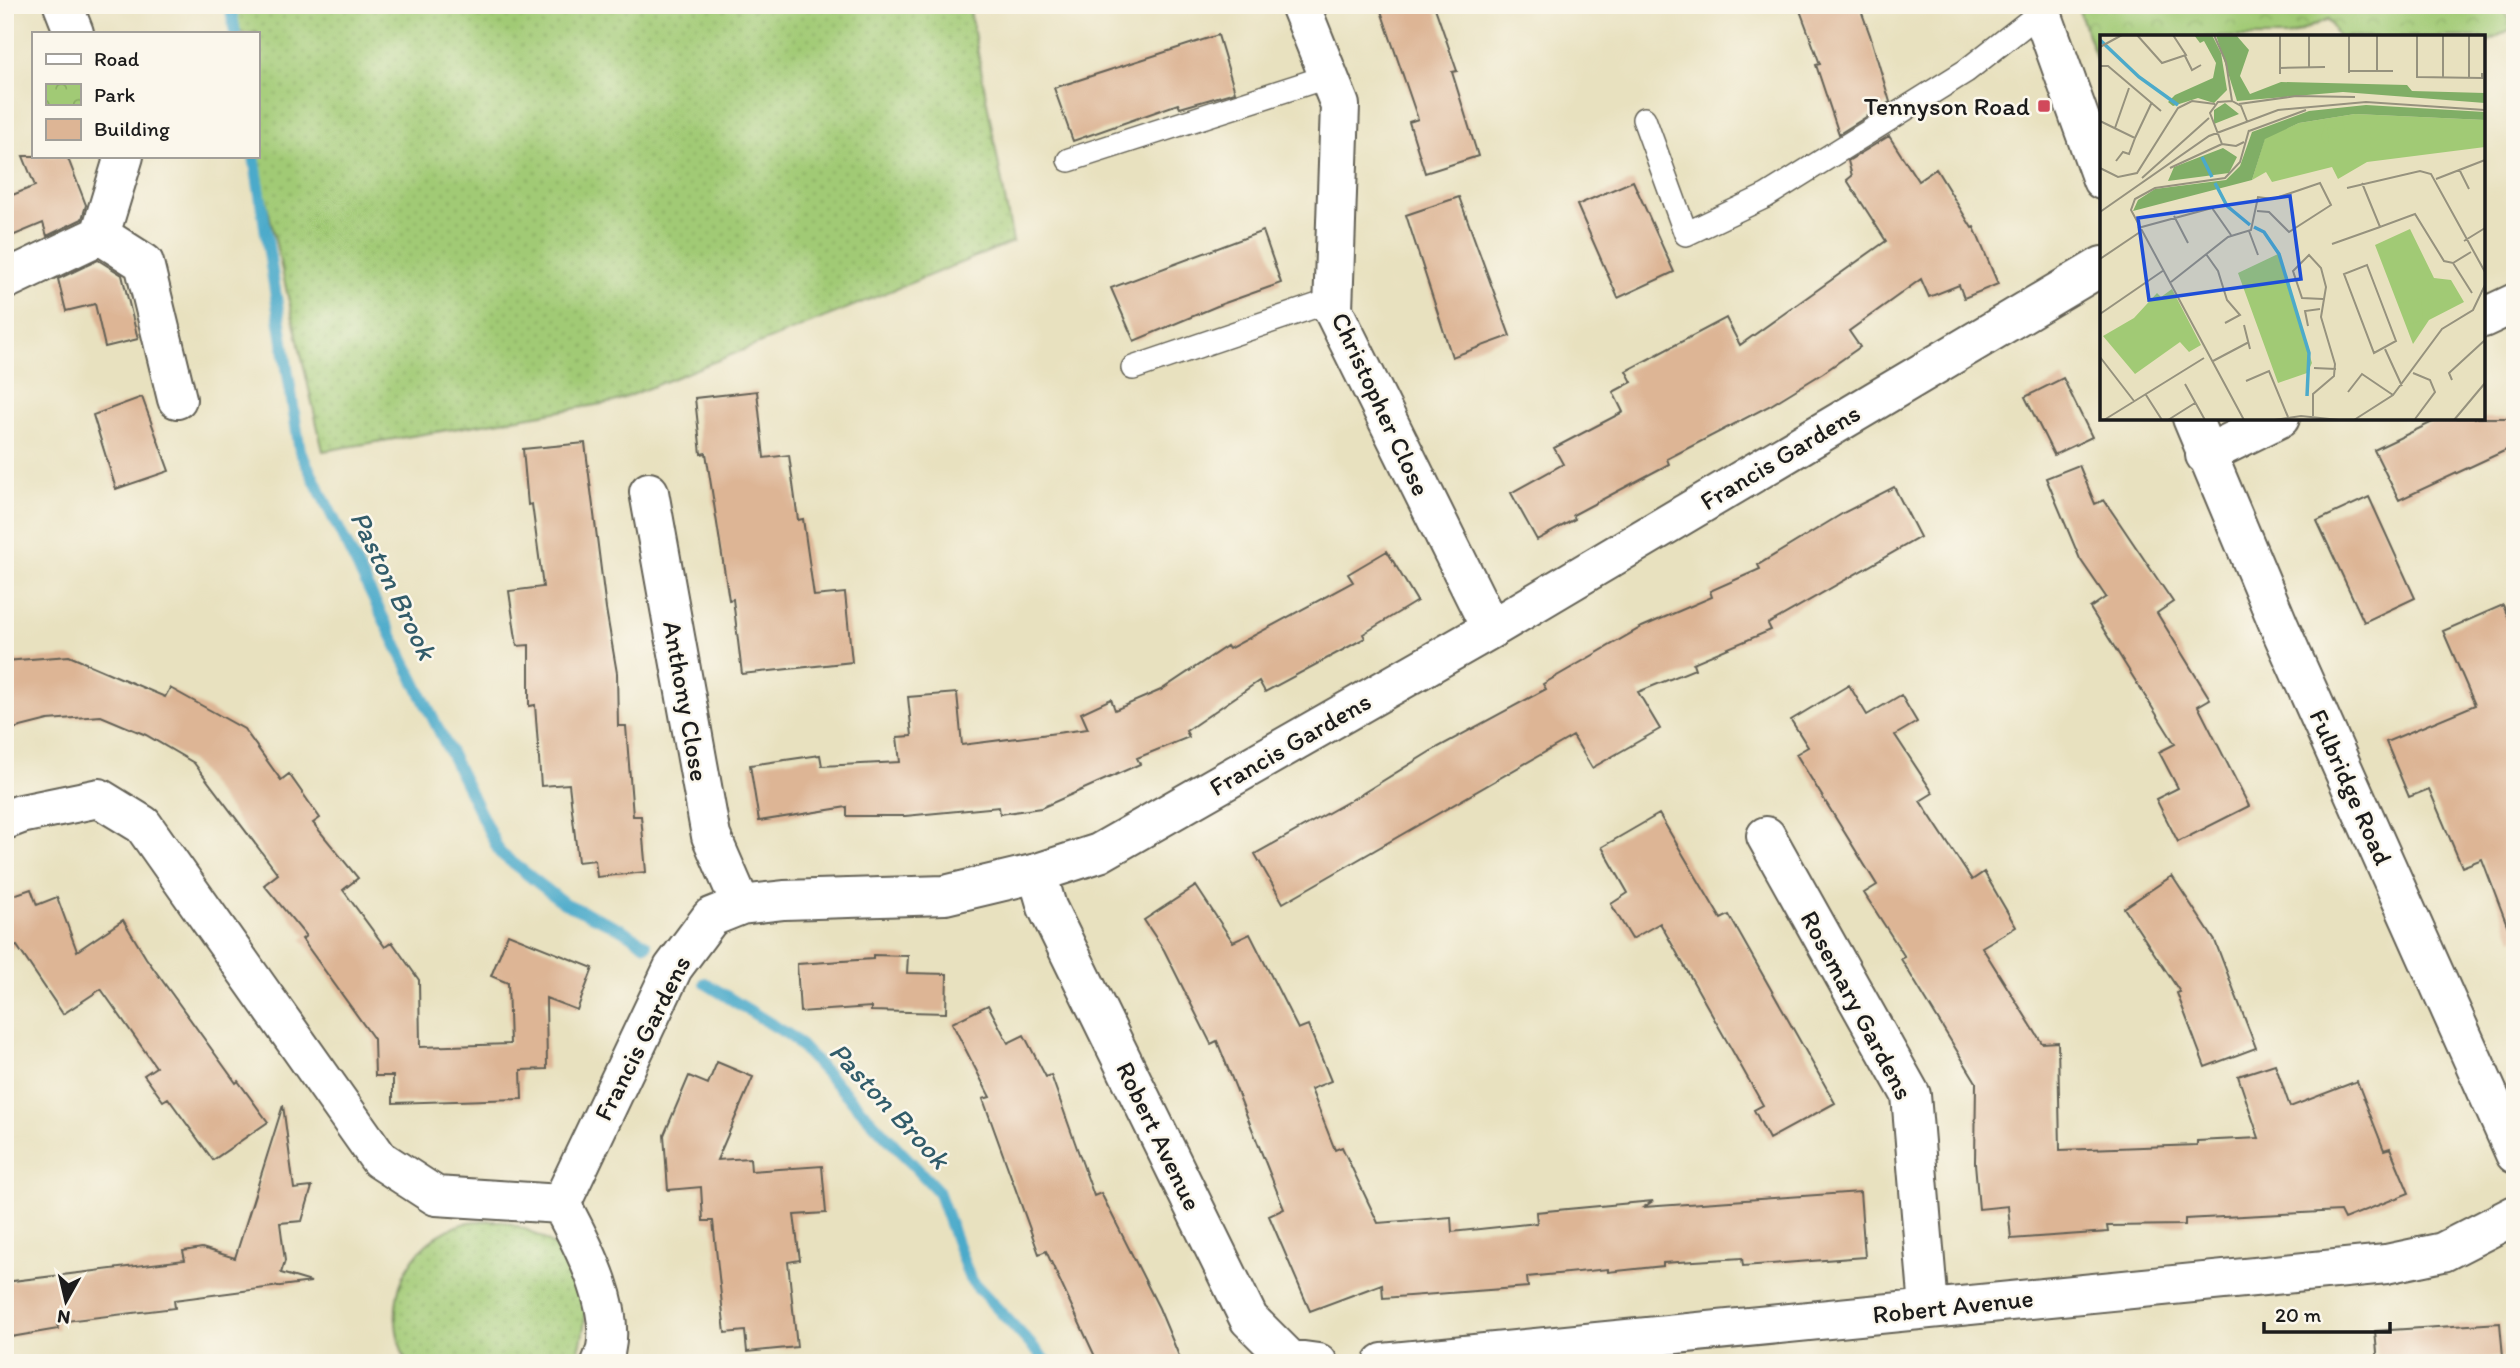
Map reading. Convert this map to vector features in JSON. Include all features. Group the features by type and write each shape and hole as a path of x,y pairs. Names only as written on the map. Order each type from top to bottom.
{"street":[{"path":"63,5 74,32"},
{"name":"Christopher Close","path":"1300,5 1340,106 1333,310 1490,629"},
{"path":"2040,9 2100,174"},
{"path":"5,280 100,235 123,158"},
{"path":"100,235 144,263 177,399"},
{"name":"Francis Gardens","path":"561,1204 673,968 711,917 741,905 784,900 945,895 1037,873 1098,853 1490,629 2100,267"},
{"path":"2485,317 2515,303"},
{"name":"Fulbridge Road","path":"2193,420 2205,455 2511,1135"},
{"path":"2205,455 2276,420"},
{"name":"Anthony Close","path":"649,492 712,836 741,905"},
{"path":"5,820 21,814 99,798 143,825 379,1159 436,1196 561,1204 580,1240 606,1318 601,1363"},
{"name":"Rosemary Gardens","path":"1766,836 1911,1096 1929,1308"},
{"name":"Robert Avenue","path":"1037,873 1047,907 1249,1319 1289,1359 1318,1363"},
{"name":"Robert Avenue","path":"1383,1363 2386,1264 2443,1252 2515,1215"}],"lane":[{"path":"1644,119 1686,234 1766,196 1954,79 2040,9"},
{"path":"1069,160 1329,76"},
{"path":"1133,369 1333,300"}],"green space":[{"path":"227,5 969,5 1013,242 614,402 323,451 256,158 259,158 259,32 231,32"},
{"path":"2077,5 2501,5 2513,28 2485,43 2485,35 2337,35 2328,19 2292,35 2100,35 2100,68"},
{"path":"502,1221 527,1230 548,1242 564,1256 576,1272 583,1292 585,1313 575,1363 407,1363 399,1341 397,1297 403,1277 413,1259 428,1243 447,1231 469,1222"}],"building":[{"path":"1379,5 1434,5 1457,71 1452,72 1478,156 1425,173 1409,122 1418,119"},
{"path":"1798,5 1859,5 1870,35 1890,102 1839,134 1816,65 1820,64"},
{"path":"1218,35 1235,92 1180,108 1178,104 1073,141 1054,88"},
{"path":"1889,136 1918,181 1936,169 1972,228 1974,227 1998,284 1964,298 1959,285 1929,297 1921,279 1849,331 1860,347 1823,373 1771,405 1667,459 1669,464 1573,515 1575,519 1537,540 1511,493 1563,464 1554,448 1623,412 1613,392 1632,382 1626,371 1726,318 1740,345 1886,241 1847,180 1852,176 1848,161"},
{"path":"23,156 68,158 86,205 82,219 47,236 43,223 5,239 5,198 35,186"},
{"path":"1633,181 1674,272 1618,298 1577,205"},
{"path":"1459,197 1510,336 1452,357 1406,215"},
{"path":"1263,231 1281,283 1222,304 1134,341 1111,288"},
{"path":"98,260 122,275 138,339 105,347 95,304 66,311 58,279"},
{"path":"2063,378 2092,437 2054,455 2025,397"},
{"path":"757,391 764,458 789,455 798,520 803,519 814,596 845,593 852,662 742,674 733,599 729,600 706,453 701,454 695,398"},
{"path":"142,397 169,471 116,489 93,415"},
{"path":"2515,418 2515,446 2399,500 2374,450 2437,420"},
{"path":"585,443 617,673 618,726 626,726 633,816 641,816 646,872 597,877 595,860 578,862 569,784 541,786 535,705 529,706 529,645 517,646 509,591 543,587 532,504 528,505 523,449"},
{"path":"2079,465 2095,504 2104,500 2173,602 2157,613 2210,699 2198,706 2249,806 2178,842 2156,799 2178,788 2159,752 2175,744 2090,608 2106,597 2080,559 2046,478"},
{"path":"1894,487 1920,537 1768,624 1771,630 1693,663 1695,669 1638,692 1660,729 1592,768 1573,736 1283,903 1255,854 1360,795 1431,751 1546,689 1543,684 1642,627 1712,597 1710,591 1760,569 1758,565 1845,512"},
{"path":"2369,497 2415,598 2364,622 2317,521"},
{"path":"1387,551 1417,601 1363,634 1365,638 1265,692 1259,681 1186,731 1189,737 1137,758 1140,764 1041,808 1000,814 999,807 905,816 847,816 847,807 759,821 750,765 820,755 822,766 900,762 897,737 912,736 908,697 957,693 962,745 1088,729 1081,713 1111,699 1115,710 1161,690 1227,646 1229,649 1353,582 1348,574"},
{"path":"2503,605 2515,633 2515,938 2512,938 2482,859 2462,867 2429,789 2409,797 2386,742 2475,705 2443,631"},
{"path":"69,656 165,697 170,688 244,729 281,780 289,774 320,818 313,823 358,878 343,890 385,947 392,942 419,980 420,1047 510,1044 508,983 491,976 508,934 593,968 577,1010 546,998 547,1069 521,1070 522,1099 393,1103 393,1076 375,1076 374,1039 302,939 306,936 264,885 278,874 194,763 146,735 101,716 48,720 5,731 5,661"},
{"path":"1849,685 1867,715 1901,695 1917,722 1895,735 1933,793 1920,801 1972,880 1984,872 2016,927 1982,947 2042,1043 2058,1042 2060,1150 2197,1145 2197,1141 2259,1138 2238,1076 2275,1064 2290,1107 2357,1081 2384,1150 2390,1148 2409,1193 2344,1219 2340,1211 2185,1219 2185,1225 2107,1226 2108,1232 2011,1239 2008,1206 1979,1209 1975,1163 1976,1082 1901,959 1905,957 1864,893 1877,885 1796,754 1808,747 1791,720"},
{"path":"1659,814 1721,919 1729,915 1835,1103 1769,1139 1754,1110 1763,1105 1660,923 1632,939 1611,904 1628,893 1602,847"},
{"path":"2172,876 2215,941 2256,1048 2205,1067 2177,993 2180,992 2124,908"},
{"path":"1196,886 1233,942 1250,934 1298,1029 1308,1025 1331,1081 1311,1089 1335,1150 1342,1147 1378,1223 1451,1217 1452,1232 1537,1223 1536,1212 1653,1201 1644,1207 1860,1192 1865,1257 1743,1266 1742,1258 1663,1263 1663,1266 1608,1272 1608,1269 1527,1277 1528,1287 1383,1298 1382,1284 1310,1311 1269,1216 1284,1209 1217,1041 1211,1044 1164,950 1144,920"},
{"path":"31,889 37,905 57,897 77,951 123,920 146,958 236,1083 238,1081 268,1122 213,1160 168,1098 163,1101 144,1075 156,1067 101,989 63,1014 17,946 5,950 5,898"},
{"path":"873,955 908,956 907,973 947,974 946,1013 871,1011 871,1007 800,1012 797,964 873,959"},
{"path":"988,1005 1008,1043 1024,1035 1046,1077 1051,1075 1094,1196 1101,1193 1159,1308 1182,1363 1098,1363 1046,1251 1039,1254 983,1099 990,1097 952,1023"},
{"path":"717,1062 753,1077 717,1160 750,1158 751,1171 822,1166 826,1213 794,1215 800,1260 788,1262 797,1347 747,1352 745,1331 725,1333 713,1221 703,1221 701,1187 668,1190 664,1135 689,1076 708,1084"},
{"path":"283,1105 294,1189 312,1187 302,1221 280,1223 285,1261 281,1273 311,1282 174,1300 175,1308 57,1322 58,1329 5,1338 5,1282 185,1260 183,1251 202,1248 235,1258"},
{"path":"2500,1323 2503,1357 2484,1358 2485,1363 2378,1363 2375,1331"}],"waterway":[{"name":"Paston Brook","path":"230,5 235,32"},
{"name":"Paston Brook","path":"254,158 300,451 500,853 564,903 621,929 646,945"},
{"name":"Paston Brook","path":"705,983 792,1037 938,1191 970,1279 1048,1363"}],"place":[{"name":"Tennyson Road","path":"2044,106"}]}
